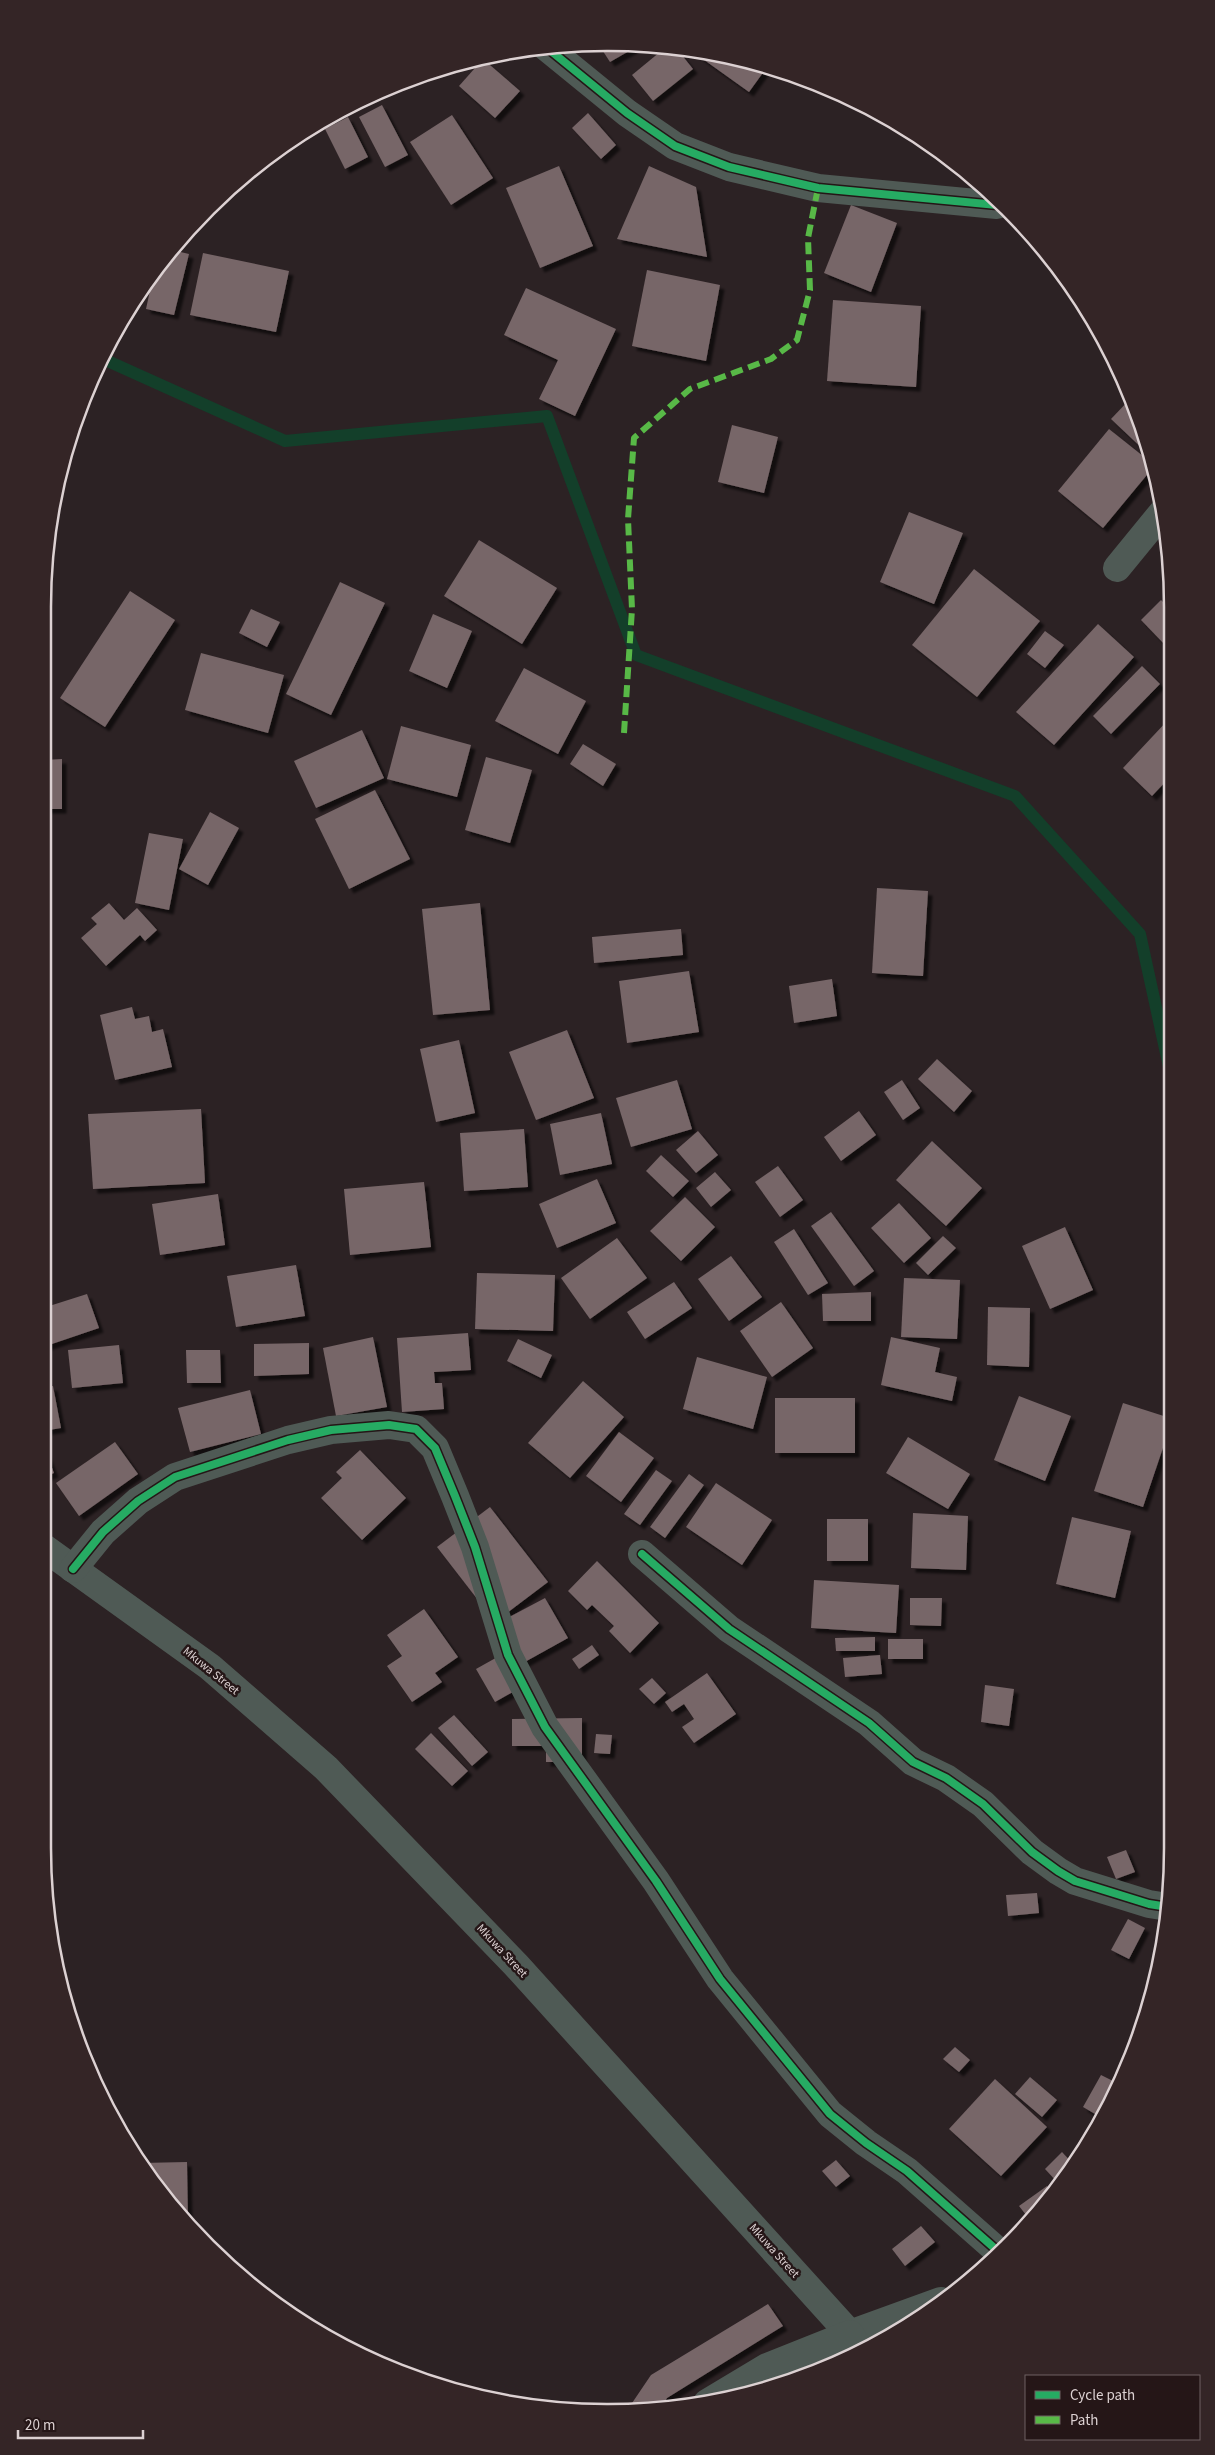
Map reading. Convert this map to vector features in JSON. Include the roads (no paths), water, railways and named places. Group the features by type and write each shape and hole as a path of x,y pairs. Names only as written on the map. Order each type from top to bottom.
{"street":[{"path":"554,54 628,113 675,146 729,167 818,188 991,204"},
{"path":"1117,568 1156,520"},
{"path":"73,1569 103,1532 138,1500 175,1477 288,1440 332,1430 389,1425 416,1429 435,1448 475,1547 508,1656 545,1727 656,1881 720,1979 830,2114 866,2143 907,2171 994,2247"},
{"name":"Mkuwa Street","path":"51,1553 210,1667 326,1768 516,1965 856,2343"},
{"path":"642,1554 729,1629 869,1723 913,1762 946,1778 983,1804 1032,1852 1058,1871 1075,1881 1161,1906"},
{"path":"728,2390 767,2367 856,2343 893,2325"}],"waterway":[{"path":"109,362 285,441 547,416 636,655 1015,796 1140,934 1164,1044"}]}
